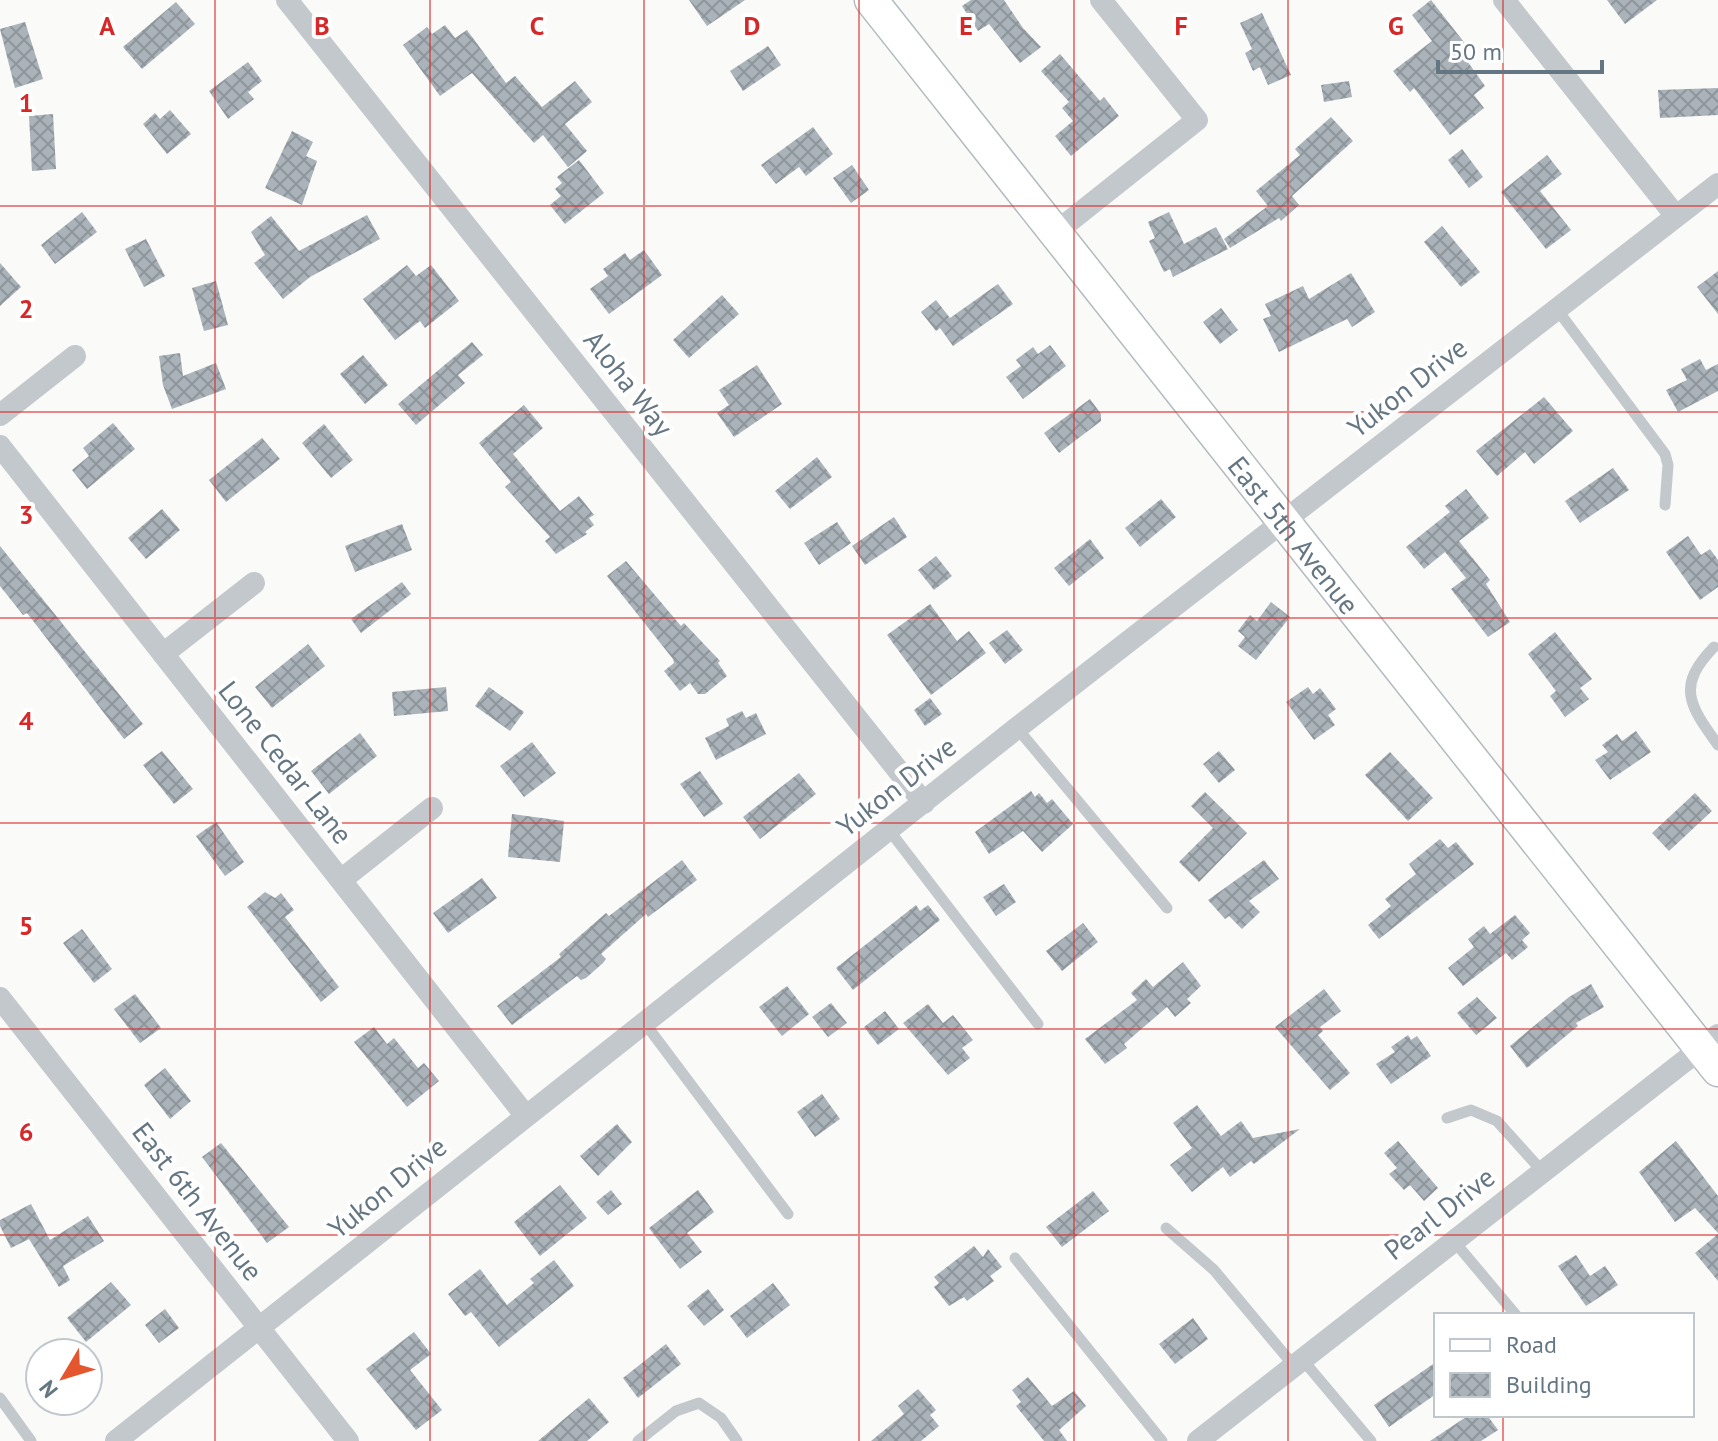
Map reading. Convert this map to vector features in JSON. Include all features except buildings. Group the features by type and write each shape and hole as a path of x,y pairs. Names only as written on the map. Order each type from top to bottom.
{"street":[{"name":"Aloha Way","path":"287,0 924,803"},
{"name":"East 5th Avenue","path":"871,0 1712,1051"},
{"path":"1056,232 1197,120 1101,0"},
{"path":"1504,0 1675,215"},
{"name":"Yukon Drive","path":"116,1441 1017,728 1718,184"},
{"path":"0,415 75,356"},
{"name":"Lone Cedar Lane","path":"0,446 525,1115"},
{"path":"163,654 254,583"},
{"path":"341,880 432,808"},
{"name":"East 6th Avenue","path":"0,998 348,1441"},
{"name":"Pearl Drive","path":"1198,1441 1542,1171 1712,1051"}],"lane":[{"path":"1556,308 1665,454 1668,465 1665,505"},
{"path":"1714,647 1698,663 1690,681 1691,702 1718,745"},
{"path":"1017,728 1167,908"},
{"path":"889,830 1038,1024"},
{"path":"644,1022 788,1214"},
{"path":"1447,1118 1471,1110 1483,1114 1511,1133 1542,1171"},
{"path":"1166,1228 1214,1270 1371,1441"},
{"path":"1453,1240 1514,1313"},
{"path":"1015,1258 1162,1441"},
{"path":"0,1398 31,1441"},
{"path":"638,1441 676,1411 699,1403 721,1418 737,1441"}]}
